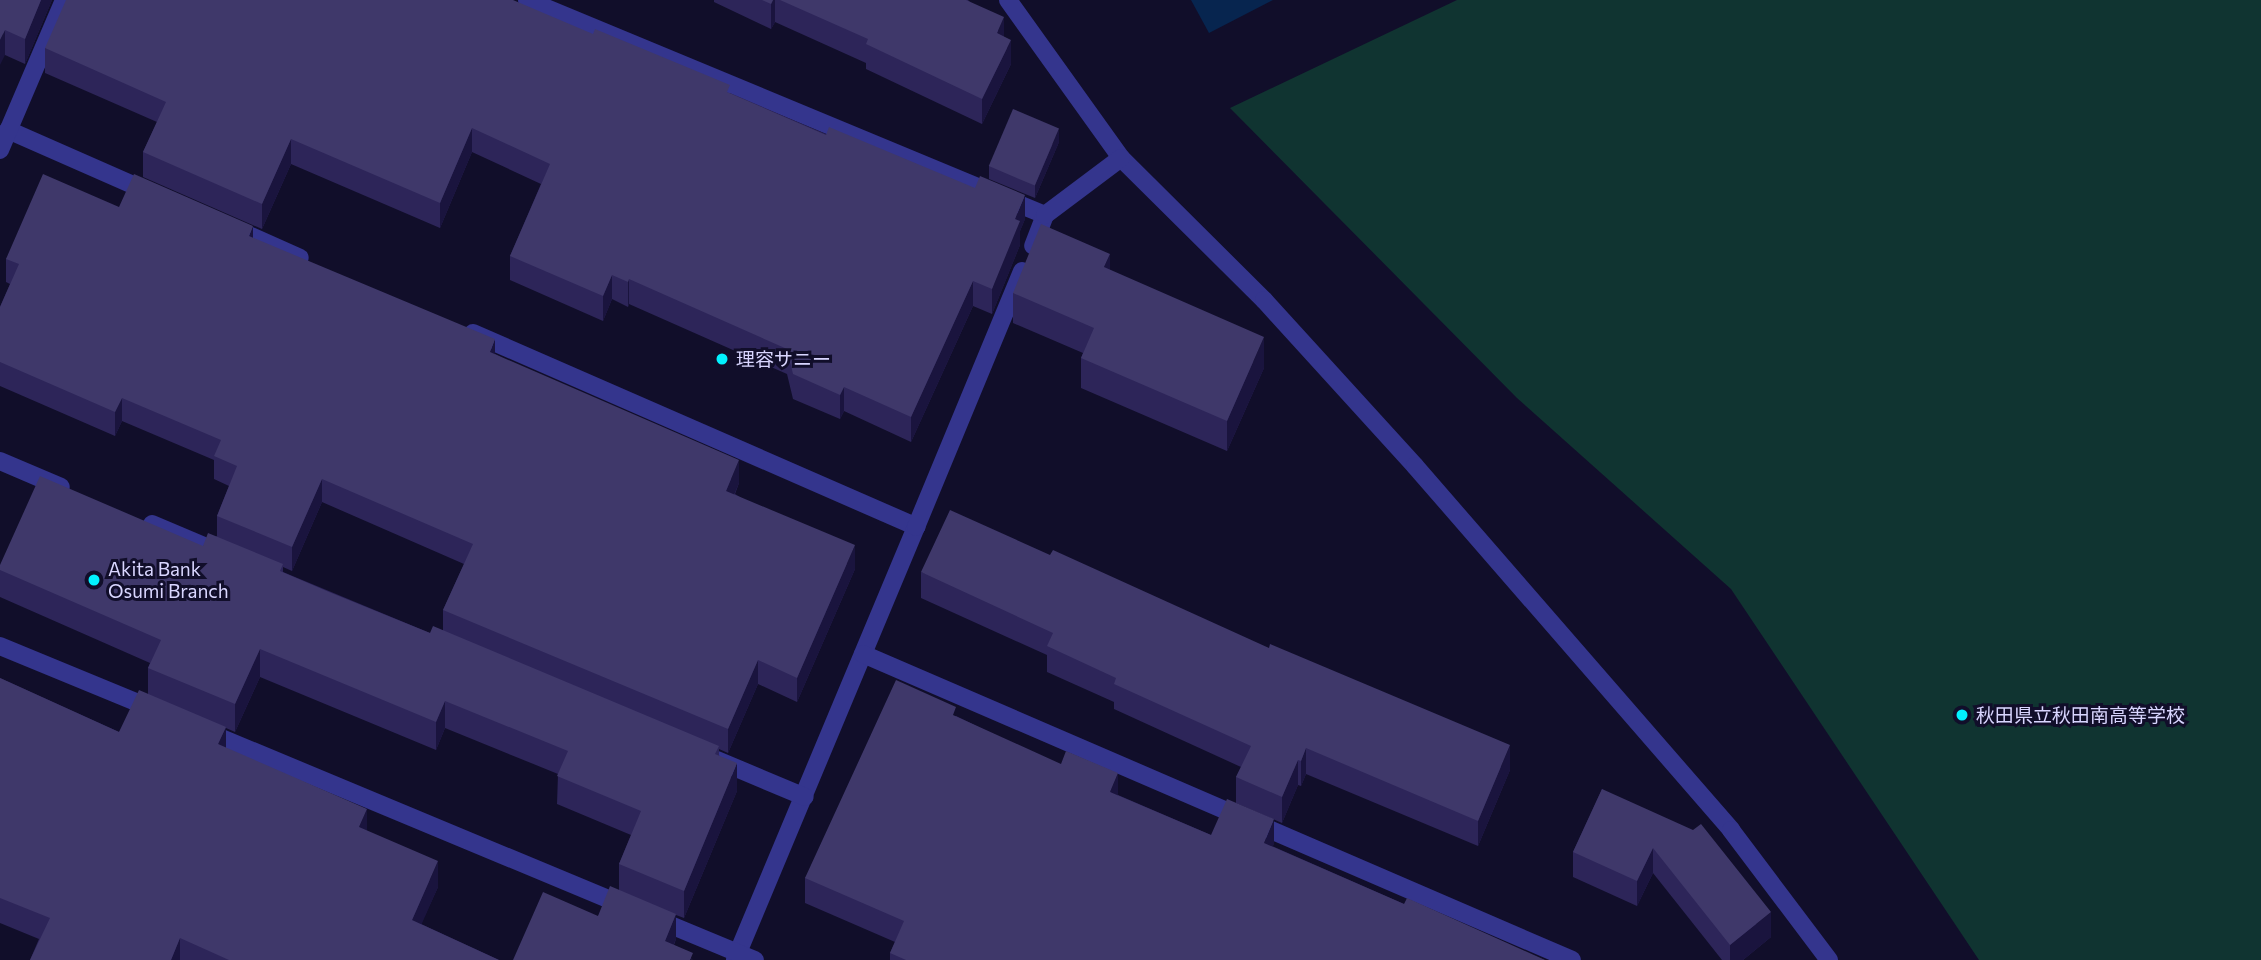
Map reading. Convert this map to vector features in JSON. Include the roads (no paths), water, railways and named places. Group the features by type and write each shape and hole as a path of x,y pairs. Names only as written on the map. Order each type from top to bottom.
{"street":[{"path":"0,150 64,0"},
{"path":"527,0 1045,215"},
{"path":"1008,0 1121,158 1264,300 1415,466 1731,830 1829,960"},
{"path":"8,130 162,197"},
{"path":"191,725 743,958 863,654 1045,215 1121,158"},
{"path":"213,220 315,264"},
{"path":"456,326 916,527"},
{"path":"0,461 77,493"},
{"path":"141,520 243,562"},
{"path":"0,646 165,715"},
{"path":"863,654 1572,960"},
{"path":"702,754 805,797"}],"water":[{"path":"1191,0 1273,0 1209,33"}],"place":[{"name":"理容サニー","path":"722,359"},
{"name":"Akita Bank Osumi Branch","path":"94,580"},
{"name":"秋田県立秋田南高等学校","path":"1962,715"}]}
